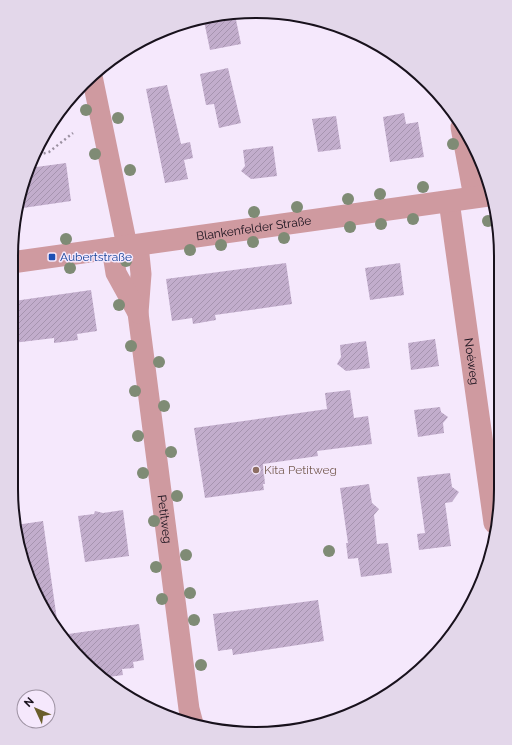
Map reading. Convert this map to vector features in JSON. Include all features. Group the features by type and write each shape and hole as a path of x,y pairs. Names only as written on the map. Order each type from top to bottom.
{"street":[{"path":"93,83 126,246"},
{"path":"467,148 483,196"},
{"name":"Blankenfelder Straße","path":"18,262 483,196"},
{"name":"Noéweg","path":"449,201 493,512"},
{"name":"Petitweg","path":"126,246 140,274 138,314 189,709 191,718"}],"path":[{"path":"42,154 49,152 73,132"}],"building":[{"path":"236,19 241,44 210,50 205,24"},
{"path":"228,68 241,123 219,128 214,104 206,105 200,74"},
{"path":"167,85 181,144 190,142 193,158 184,160 188,179 165,183 146,89"},
{"path":"404,113 406,124 418,122 424,157 390,162 383,117"},
{"path":"336,116 341,149 318,152 312,119"},
{"path":"273,146 277,176 251,179 241,171 245,166 243,150"},
{"path":"66,163 71,201 23,208 26,194 35,167"},
{"path":"286,263 292,304 215,315 216,320 193,324 192,318 172,321 166,279"},
{"path":"400,263 404,295 370,300 365,268"},
{"path":"91,290 97,331 77,334 78,340 54,343 54,338 18,342 18,300"},
{"path":"435,339 439,366 411,370 408,343"},
{"path":"366,341 370,368 346,371 337,364 341,357 340,345"},
{"path":"350,390 354,418 368,416 372,444 317,451 318,456 263,464 265,484 263,484 264,490 205,498 194,428 327,409 325,393"},
{"path":"440,407 441,412 448,417 443,423 444,433 418,437 414,410"},
{"path":"450,473 452,487 459,492 452,502 445,503 451,546 419,550 417,534 425,533 417,477"},
{"path":"369,484 372,503 379,509 374,515 377,544 388,543 392,573 361,577 358,558 348,559 346,543 348,543 340,488"},
{"path":"123,510 129,556 85,562 78,516 94,514 95,511 103,513"},
{"path":"43,521 57,619 36,580 26,551 21,524"},
{"path":"318,600 324,641 233,655 232,649 218,651 213,614"},
{"path":"139,624 144,660 133,662 134,668 122,669 123,675 110,677 77,646 67,634"}],"place":[{"name":"Aubertstraße","path":"52,257"},
{"name":"Kita Petitweg","path":"256,470"}]}
